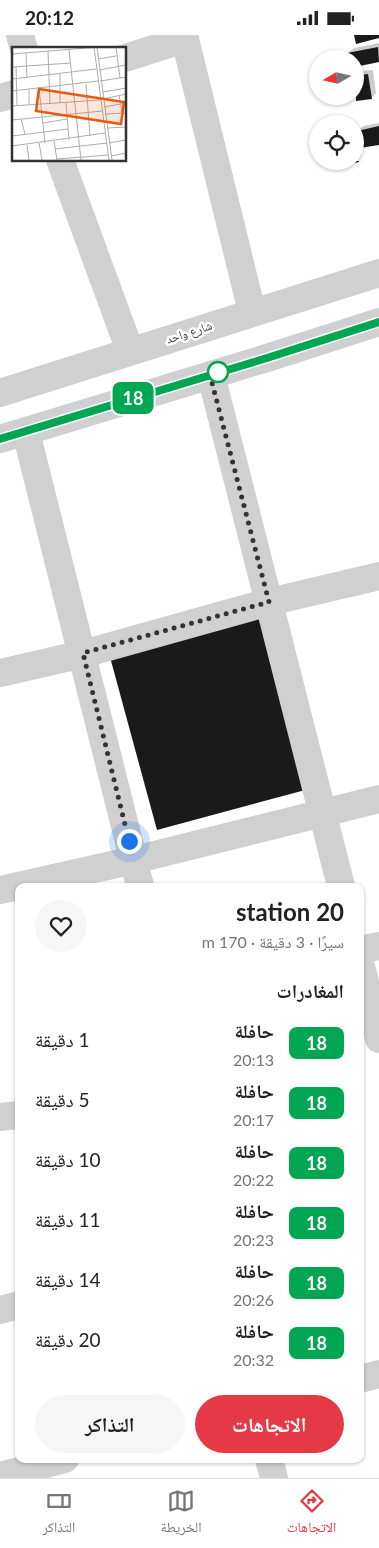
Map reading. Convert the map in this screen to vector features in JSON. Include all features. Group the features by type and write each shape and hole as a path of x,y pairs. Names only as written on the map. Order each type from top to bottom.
{"street":[{"path":"126,58 185,37 252,313"},
{"path":"60,161 130,351"},
{"name":"شارع واحد","path":"2,385 130,351 379,273"},
{"path":"0,439 379,322"},
{"path":"210,375 340,883"},
{"path":"26,431 139,883"},
{"path":"0,673 83,653 269,602 379,576"},
{"path":"31,883 134,860 379,799"},
{"path":"0,890 15,887"},
{"path":"364,949 379,946"},
{"path":"364,978 379,1039"},
{"path":"0,1117 15,1115"},
{"path":"0,1310 15,1306"},
{"path":"364,1378 379,1374"},
{"path":"0,1476 50,1463"},
{"path":"270,1463 274,1478"}],"building":[{"path":"354,35 379,35 379,38 356,44"},
{"path":"378,47 379,62 364,65 362,50"},
{"path":"368,74 372,99 364,100 364,75"},
{"path":"379,126 379,145 364,147 364,129"},
{"path":"262,616 309,789 157,830 110,657"}],"bus line":[{"name":"18","path":"0,439 379,322"}],"route":[{"path":"129,841 83,653 269,602 210,375 218,372"}]}
